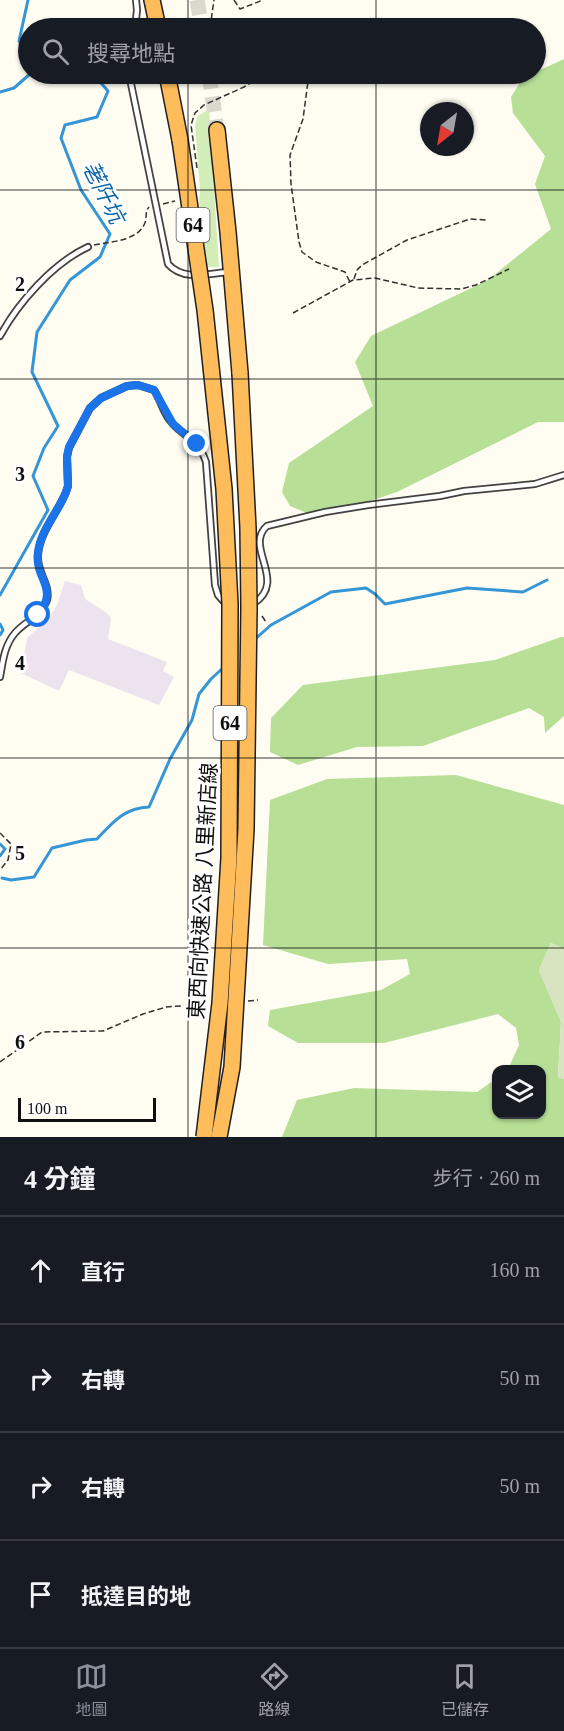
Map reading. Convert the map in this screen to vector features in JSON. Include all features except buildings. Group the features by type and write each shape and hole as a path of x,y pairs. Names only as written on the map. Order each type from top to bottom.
{"highway":[{"path":"152,0 156,18"},
{"name":"東西向快速公路 八里新店線","path":"169,84 180,140 205,310 224,489 231,604 229,858 220,1004 204,1137"},
{"name":"東西向快速公路 八里新店線","path":"217,130 240,373 248,528 249,608 246,829 232,1067 219,1137"}],"lane":[{"path":"136,0 136,18"},
{"path":"131,84 168,264 174,270 189,275 231,272"},
{"path":"0,336 7,323 52,270 88,247"},
{"path":"0,677 3,658 10,640 19,629 38,615 46,603 48,594 38,564 38,554 45,530 68,486 69,447 90,408 101,398 127,386 138,385 154,390 173,424 197,444 202,452 206,462 214,585 224,602 235,607"},
{"path":"245,607 263,597 267,587 269,579 260,536 267,525 325,512 464,491 535,484 564,475"}],"path":[{"path":"211,18 214,0"},
{"path":"234,0 240,9 263,0"},
{"path":"308,84 303,119 290,155 291,184 299,242 302,252 316,262 345,272 350,282"},
{"path":"88,247 139,232 146,220 146,210 149,206"},
{"path":"353,280 362,265 407,240 470,219 487,220"},
{"path":"293,313 353,280 375,278 418,288 461,289 476,285 509,269"},
{"path":"0,833 11,844 8,860 0,870"},
{"path":"247,1001 258,1000"},
{"path":"0,1062 42,1032 103,1030 166,1007 212,1004"}],"shaded area":[{"path":"65,581 81,585 85,599 111,618 108,639 167,662 163,671 174,677 159,705 69,670 59,691 21,673 27,638 49,618 57,605"}],"green space":[{"path":"564,59 564,422 538,422 397,492 319,518 290,506 282,492 289,463 373,406 355,362 371,336 488,280 551,229 535,184 545,156 513,113 511,97 519,84 546,84 546,67"},
{"path":"209,109 219,267 207,267 199,202 195,125 198,116"},
{"path":"564,637 564,716 545,733 544,717 529,708 423,746 357,747 298,765 270,752 271,718 303,685 495,660"},
{"path":"456,775 564,805 564,949 551,943 539,970 561,1022 558,1077 564,1079 564,1137 282,1137 297,1100 354,1088 477,1092 492,1082 492,1119 546,1119 546,1065 510,1065 519,1045 516,1028 498,1014 384,1043 298,1043 268,1026 270,1010 381,990 410,974 407,959 328,964 263,945 270,800 327,779"},
{"path":"551,943 564,949 564,1079 558,1077 561,1022 539,970"}],"waterway":[{"name":"荖阡坑","path":"24,18 28,0"},
{"path":"0,92 14,88 19,84"},
{"name":"荖阡坑","path":"0,595 48,510 33,476 44,448 58,426 32,372 37,332 70,280 100,257 110,234 81,190 61,138 65,125 97,117 108,91 102,84"},
{"path":"253,641 271,625 331,592 366,588 385,604 467,588 523,592 547,580"},
{"name":"荖阡坑","path":"0,624 3,630 0,635"},
{"path":"2,878 11,880 34,877 52,848 97,839 126,813 149,807 170,759 192,720 199,694 224,667"},
{"name":"荖阡坑","path":"0,844 5,849 0,856"}],"tunnel":[{"path":"197,0 200,18"},
{"path":"210,84 217,130"}],"route":[{"path":"38,615 46,603 48,594 38,564 41,537 68,486 69,447 84,417 95,402 127,386 138,385 154,390 168,419 197,444"}]}
